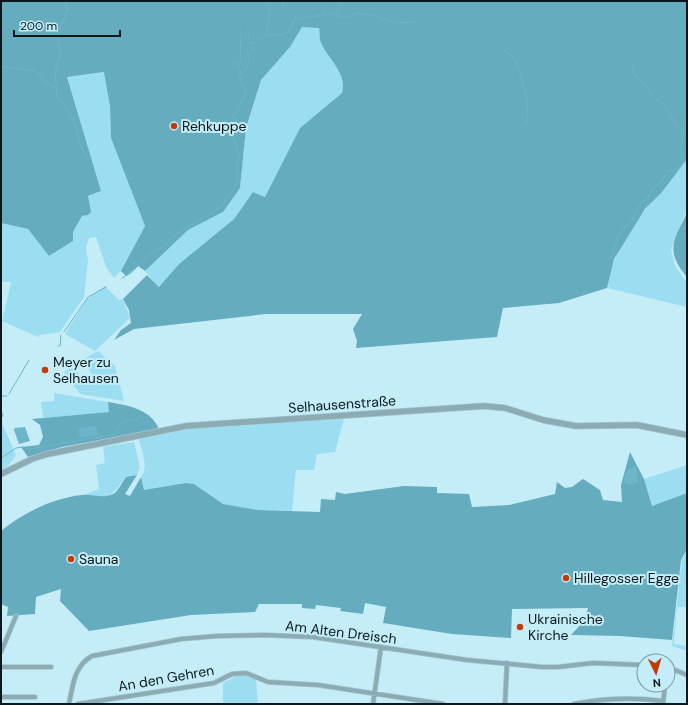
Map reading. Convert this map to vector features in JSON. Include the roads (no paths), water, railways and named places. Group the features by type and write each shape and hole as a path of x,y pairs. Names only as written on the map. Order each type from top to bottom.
{"street":[{"name":"Selhausenstraße","path":"1,474 32,459 48,454 186,426 484,406 504,408 556,423 592,427 637,425 687,435"},
{"path":"1,652 16,616"},
{"name":"Am Alten Dreisch","path":"69,704 77,670 88,658 102,653 181,639 246,634 312,637 461,659 507,664 552,667 593,663 636,665"},
{"path":"372,704 381,647"},
{"path":"505,704 507,664"},
{"path":"1,667 51,667"},
{"path":"676,670 687,675"},
{"name":"An den Gehren","path":"69,704 78,704 214,683 232,674 240,672 268,682 306,684 444,704"},
{"path":"1,697 35,698"},
{"path":"574,704 613,698 641,698 663,702"}],"waterway":[{"path":"65,1 68,9 58,33 58,42 61,52 55,73 57,97 71,116 87,158"},
{"path":"266,36 270,12 267,6 268,1"},
{"path":"282,11 284,1"},
{"path":"296,19 333,13 338,9 341,1"},
{"path":"323,14 326,5"},
{"path":"332,14 343,18 359,13 367,14 397,23 418,21"},
{"path":"250,43 256,43 261,38 268,36 282,35 290,30 297,14"},
{"path":"239,66 241,54 240,28"},
{"path":"206,217 224,204 227,197 234,190 238,181 237,166 239,156 232,132 238,122 233,115 237,112 246,93 239,76 247,66 249,61 248,54 254,50 249,39 248,31"},
{"path":"502,49 515,58 526,94 528,118 525,125"},
{"path":"235,60 241,73"},
{"path":"632,63 635,75 649,88 651,94 665,107 682,132"},
{"path":"1,67 31,70 40,74 45,82 56,89"},
{"path":"610,260 619,235 634,217 638,207 649,196 652,189 661,182 668,171 678,169 683,160 681,151 683,132 687,121"},
{"path":"122,278 131,273 151,253 162,248 178,233 203,218"},
{"path":"64,332 88,297 106,287"},
{"path":"58,346 60,346 61,335"},
{"path":"9,394 29,360"},
{"path":"2,396 7,396"},
{"path":"1,410 3,416 1,418"},
{"path":"1,458 16,448 22,447 30,449 116,434 118,427 122,422 137,420 137,418 149,418"},
{"path":"138,421 143,425"}],"place":[{"name":"Rehkuppe","path":"174,126"},
{"name":"Meyer zu Selhausen","path":"45,370"},
{"name":"Sauna","path":"71,559"},
{"name":"Hillegosser Egge","path":"566,578"},
{"name":"Ukrainische Kirche","path":"520,627"}]}
